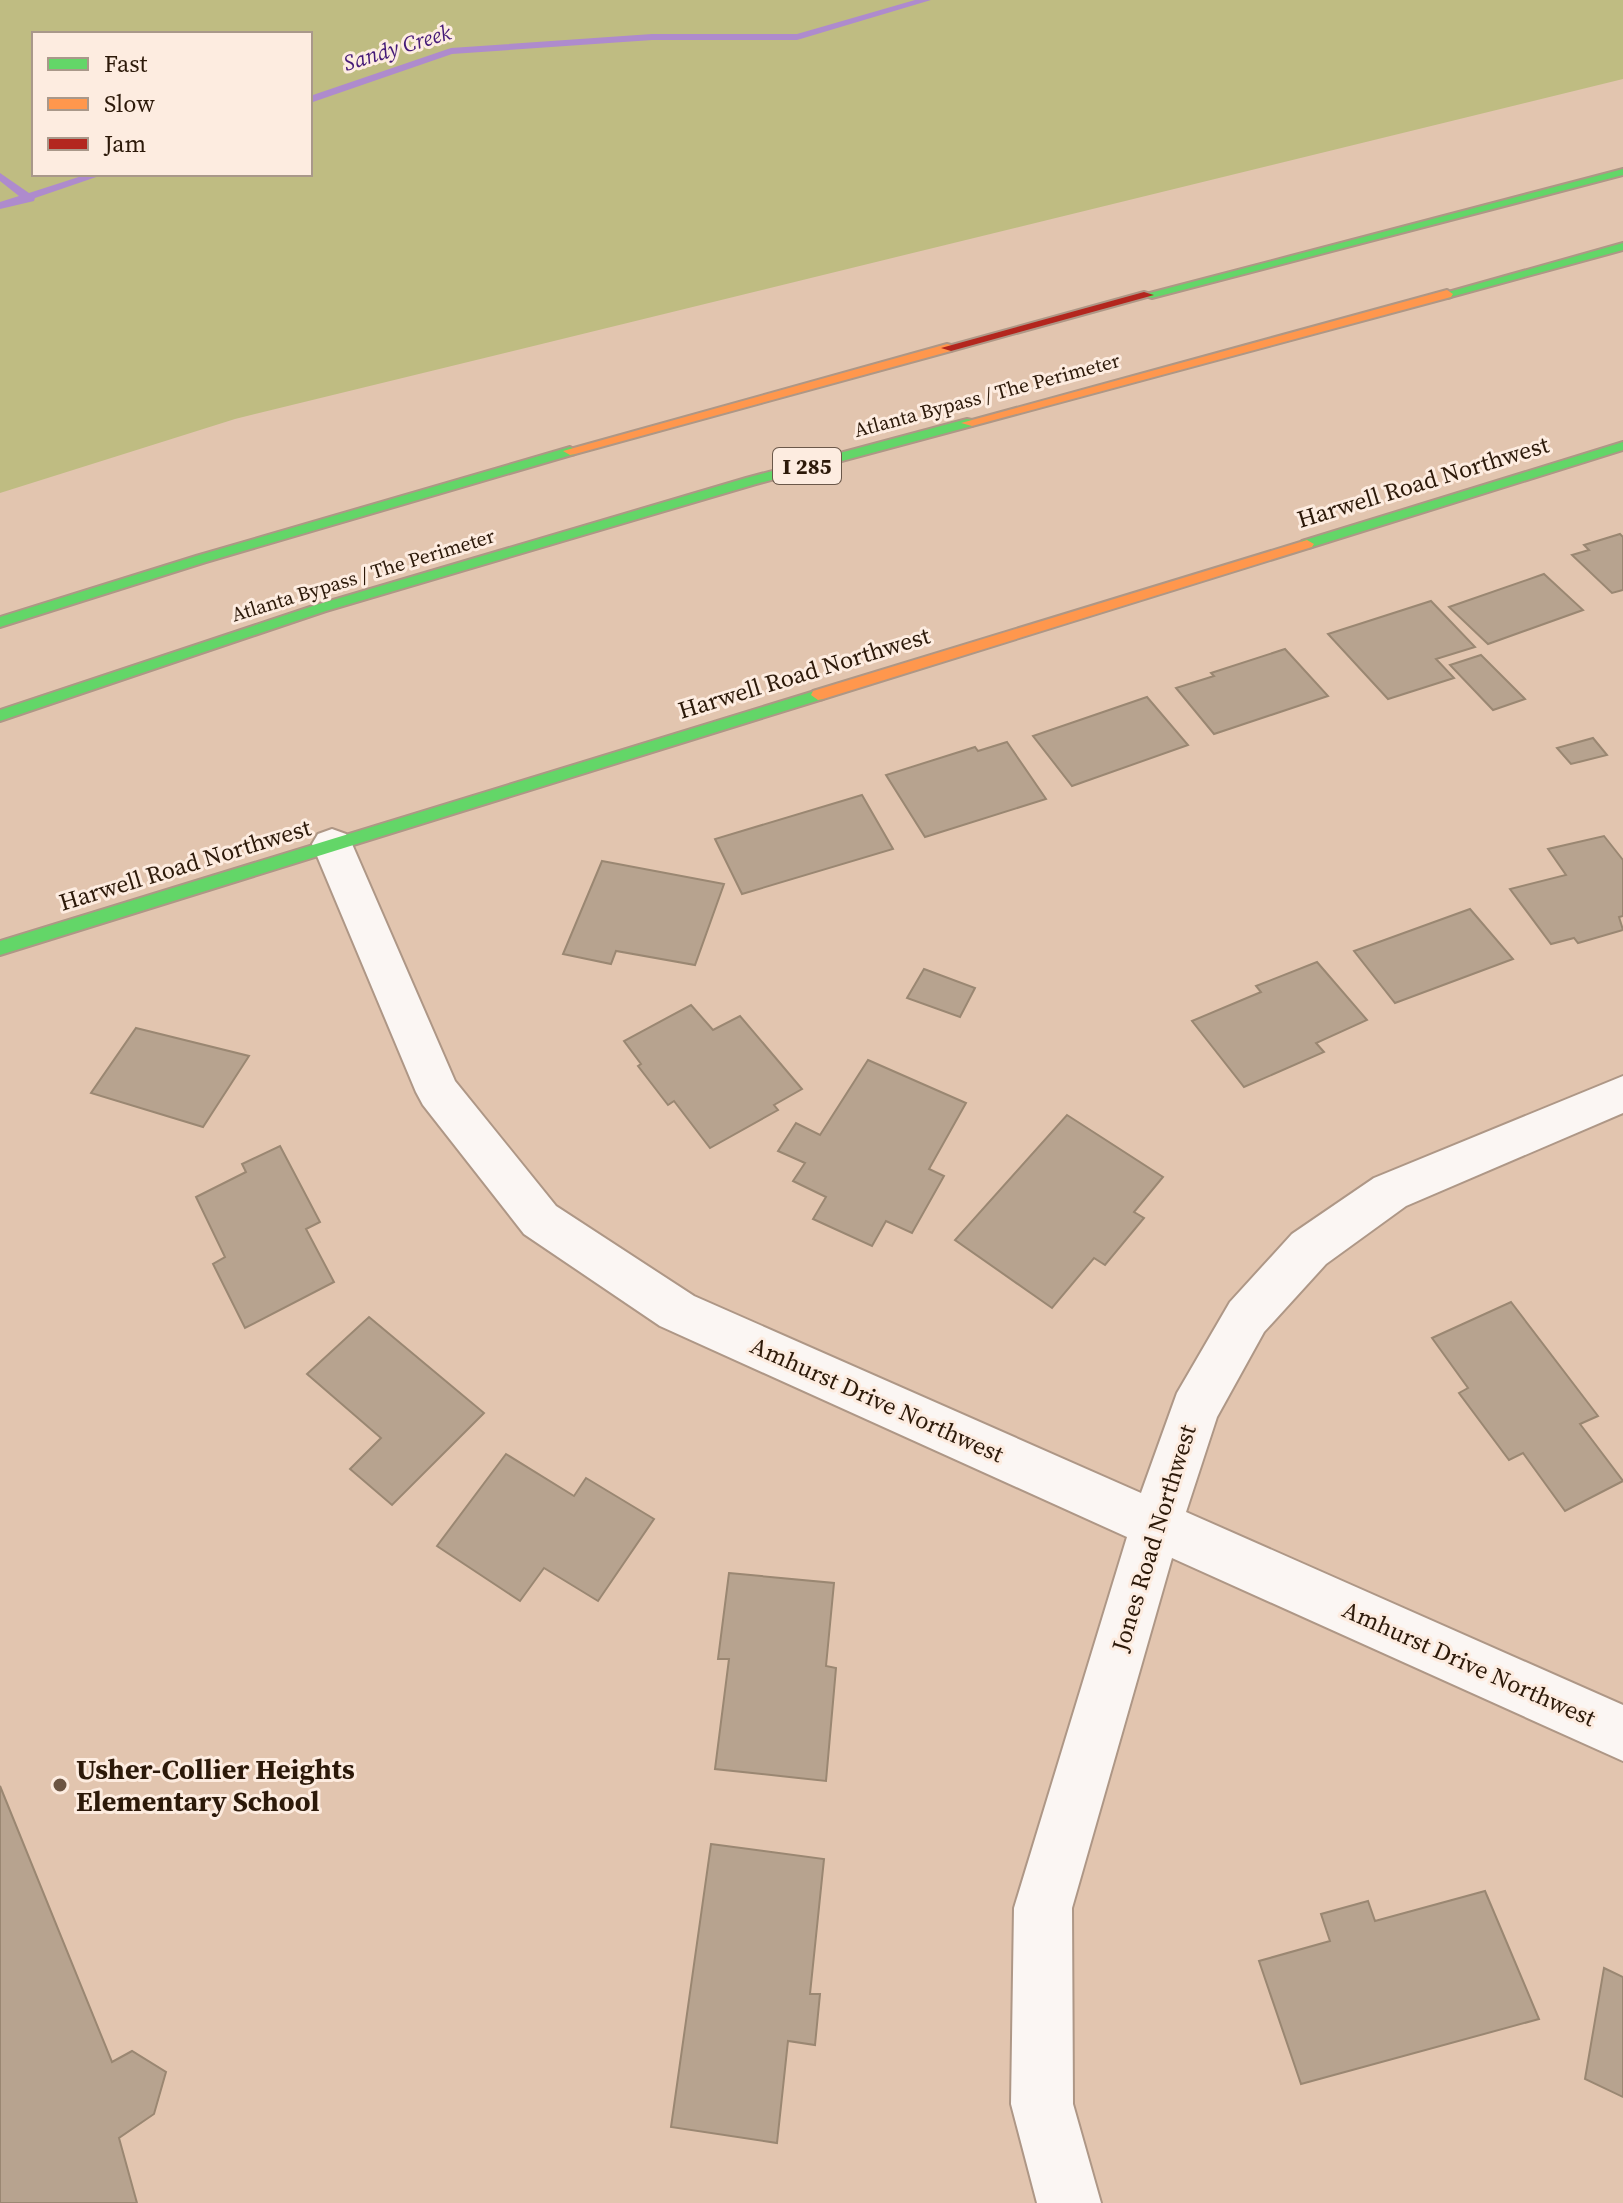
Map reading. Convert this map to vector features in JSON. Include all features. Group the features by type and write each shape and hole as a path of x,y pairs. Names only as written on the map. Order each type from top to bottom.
{"main road":[{"path":"0,622 200,557 852,373 1623,172"},
{"name":"Atlanta Bypass / The Perimeter","path":"0,716 321,608 751,481 1623,246"},
{"name":"Harwell Road Northwest","path":"0,948 1623,446"}],"street":[{"name":"Amhurst Drive Northwest","path":"332,844 438,1092 540,1220 677,1311 1623,1733"},
{"name":"Jones Road Northwest","path":"1069,2203 1042,2104 1043,1908 1156,1525 1195,1409 1247,1317 1309,1249 1390,1192 1623,1094"}],"shaded area":[{"path":"0,0 1623,0 1623,79 235,419 0,493"}],"building":[{"path":"1620,534 1623,537 1623,590 1612,593 1572,555 1589,550 1584,545"},
{"path":"1544,574 1583,610 1488,644 1449,607"},
{"path":"1431,601 1475,647 1436,659 1454,678 1388,699 1328,634"},
{"path":"1285,649 1328,696 1214,734 1176,688 1214,676 1211,673"},
{"path":"1481,655 1525,699 1493,710 1450,665"},
{"path":"1147,697 1188,745 1072,786 1033,736"},
{"path":"1593,738 1607,755 1571,764 1557,748"},
{"path":"1007,742 1046,799 925,837 886,775 975,747 978,751"},
{"path":"862,795 893,849 742,894 715,839"},
{"path":"1604,836 1623,860 1623,916 1619,917 1623,930 1578,943 1574,938 1551,944 1510,889 1566,875 1548,849"},
{"path":"602,861 724,884 695,965 616,951 611,964 563,954"},
{"path":"1470,909 1513,959 1395,1003 1354,951"},
{"path":"1317,962 1367,1020 1316,1043 1324,1052 1244,1087 1192,1021 1261,992 1256,986"},
{"path":"924,969 975,988 960,1017 907,998"},
{"path":"691,1005 713,1030 740,1016 802,1089 774,1105 778,1110 710,1148 674,1101 668,1105 638,1066 641,1064 624,1041"},
{"path":"136,1028 249,1056 203,1127 91,1093"},
{"path":"868,1060 966,1103 929,1169 944,1176 912,1233 886,1221 872,1246 813,1219 826,1197 793,1181 805,1163 778,1151 796,1123 820,1135"},
{"path":"1067,1115 1163,1177 1134,1212 1144,1218 1105,1265 1094,1258 1052,1308 955,1240"},
{"path":"280,1146 320,1222 306,1229 334,1282 245,1328 213,1264 225,1257 196,1197 246,1172 242,1164"},
{"path":"1511,1302 1598,1416 1580,1424 1623,1481 1565,1511 1523,1453 1509,1460 1459,1393 1468,1388 1432,1338"},
{"path":"369,1317 484,1413 392,1505 350,1469 381,1438 307,1374"},
{"path":"506,1454 574,1496 586,1478 654,1519 598,1601 544,1568 520,1601 437,1546"},
{"path":"729,1573 834,1583 826,1666 836,1668 826,1781 715,1769 729,1659 718,1659"},
{"path":"0,1786 112,2062 132,2051 166,2072 154,2114 119,2138 137,2203 0,2203"},
{"path":"711,1844 824,1859 810,1994 820,1994 815,2045 788,2041 777,2143 671,2127"},
{"path":"1485,1891 1539,2019 1301,2084 1259,1961 1330,1941 1321,1914 1368,1901 1375,1921"},
{"path":"1604,1968 1623,1977 1623,2097 1585,2079"}],"waterway":[{"name":"Sandy Creek","path":"312,99 451,51 652,37 797,37 926,0"},
{"path":"0,176 28,197"},
{"name":"Sandy Creek","path":"28,197 93,176"},
{"name":"Sandy Creek","path":"0,206 28,197"}],"traffic: fast":[{"path":"1148,295 1623,172"},
{"path":"1447,294 1623,246"},
{"path":"0,716 321,608 751,481 967,423"},
{"path":"1307,544 1623,446"},
{"path":"0,622 201,559 570,451"},
{"path":"0,948 818,695"}],"traffic: slow":[{"path":"967,423 1447,294"},
{"path":"570,451 947,348"},
{"path":"818,695 1307,544"}],"traffic: jam":[{"path":"947,348 1148,295"}],"place":[{"name":"Usher-Collier Heights Elementary School","path":"60,1785"}]}
